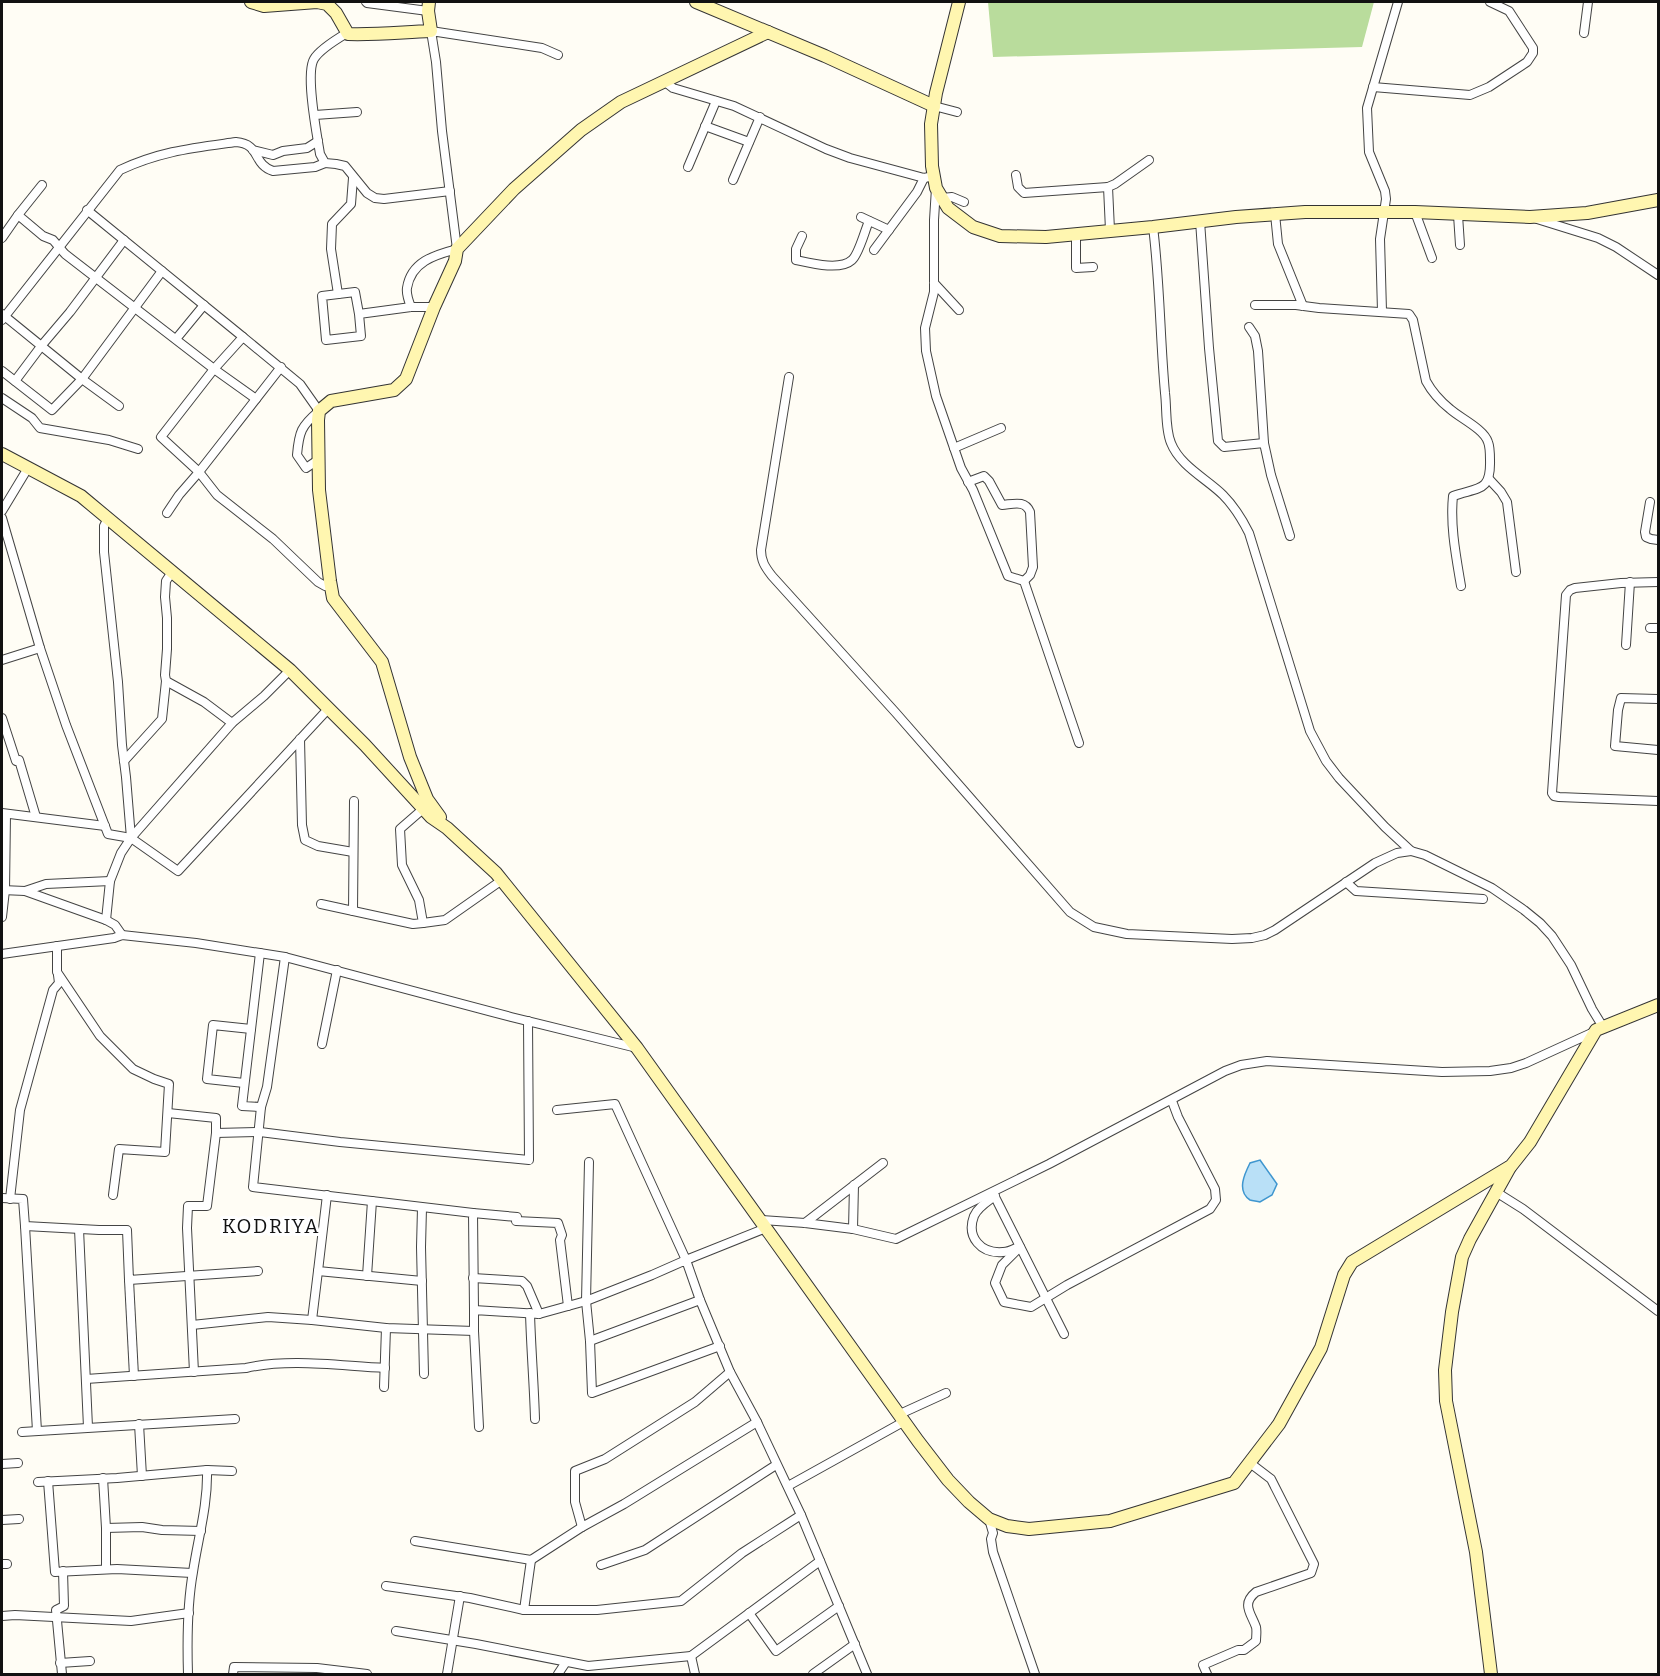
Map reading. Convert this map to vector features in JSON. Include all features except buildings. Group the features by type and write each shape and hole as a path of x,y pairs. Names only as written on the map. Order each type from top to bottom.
{"street":[{"path":"251,2 264,6 317,2 327,4 336,13 347,33"},
{"path":"314,467 297,455 300,432 307,420 331,401 394,390 406,379 455,261 457,249 429,6 375,5 366,2"},
{"path":"696,2 825,56 934,106 957,112"},
{"path":"959,2 931,124 934,185 934,292 925,328 926,351 936,396 961,468 1008,576 1024,581"},
{"path":"1382,311 1380,239 1386,199 1385,190 1369,152 1368,108 1398,2"},
{"path":"1373,87 1470,95 1489,87 1527,62 1533,53 1533,48 1509,11 1490,2"},
{"path":"1584,33 1588,2"},
{"path":"325,163 320,154 310,73 314,59 328,45 347,33 369,35 431,32 542,48 558,55"},
{"path":"411,307 406,290 417,266 434,255 457,249 514,189 581,130 621,102 768,32"},
{"path":"664,81 673,88 735,106 826,149 934,185 964,202"},
{"path":"688,167 716,101"},
{"path":"315,115 357,112"},
{"path":"732,180 760,117"},
{"path":"705,126 749,142"},
{"path":"253,150 273,155 306,147 318,141"},
{"path":"119,406 2,316 120,170 141,160 172,151 236,142 251,146 261,164 273,171 315,167 325,163 345,166 367,193 375,198 384,199 450,191"},
{"path":"1016,175 1018,187 1024,193 1108,187 1116,184 1149,160"},
{"path":"338,294 331,249 332,224 351,204 353,177"},
{"path":"2,238 42,185"},
{"path":"874,250 917,192 934,185"},
{"path":"934,185 948,208 973,227 1000,236 1046,237 1305,212 1415,212 1530,217 1587,213 1659,200"},
{"path":"1108,187 1110,230"},
{"path":"87,210 300,384 320,411 314,467 333,598 382,662 410,757 427,799 447,828"},
{"path":"1415,212 1432,258"},
{"path":"1275,214 1278,244 1303,306"},
{"path":"18,215 43,236 53,240 64,254 256,399"},
{"path":"1458,215 1460,245"},
{"path":"1530,217 1598,238 1659,275"},
{"path":"802,236 796,249 796,260 834,266 845,265 853,259 865,219 889,230"},
{"path":"1200,221 1218,441 1224,447 1264,443"},
{"path":"1153,227 1171,444 1188,465 1224,495 1249,533 1310,731 1326,761 1359,801 1411,850 1492,888 1540,924 1571,965 1600,1029"},
{"path":"1076,234 1076,268 1093,267"},
{"path":"15,381 124,240"},
{"path":"2,370 52,410 82,379 162,271"},
{"path":"934,283 959,310"},
{"path":"355,292 359,315 361,336 326,340 322,296 355,292"},
{"path":"176,339 204,305"},
{"path":"1255,305 1303,306 1409,314 1413,320 1426,381 1430,389 1450,410 1481,432 1488,440 1490,466 1488,482 1481,487 1453,496 1455,553 1461,586"},
{"path":"359,315 411,307 434,307"},
{"path":"1249,327 1255,336 1258,351 1264,443 1290,536"},
{"path":"243,337 214,369 160,438 199,472 217,495 273,539 325,586"},
{"path":"167,513 280,367"},
{"path":"789,377 761,550 764,566 1070,912 1094,927 1127,934 1252,938 1275,930 1388,856 1411,850"},
{"path":"2,398 32,418 40,428 109,440 138,449"},
{"path":"954,448 1001,428"},
{"path":"2,454 81,496 290,670 365,745 430,817 447,828 496,873 637,1048 948,1480 989,1519 1007,1526 1029,1529 1110,1521 1234,1483 1279,1424 1321,1348 1344,1275 1352,1262 1511,1166"},
{"path":"2,511 28,468"},
{"path":"968,482 984,476 1002,505 1023,504 1027,506 1030,512 1033,567 1030,575 1024,581"},
{"path":"1489,479 1507,502 1516,572"},
{"path":"1650,502 1646,537 1659,540"},
{"path":"2,518 40,648 66,725 108,834 131,838 178,871 329,708"},
{"path":"108,518 104,526 104,552 131,838"},
{"path":"124,761 162,718 166,681 166,581 172,572"},
{"path":"1024,581 1079,743"},
{"path":"1659,582 1630,582 1575,588 1566,595 1552,793 1559,797 1659,801"},
{"path":"1626,645 1630,582"},
{"path":"2,660 40,648"},
{"path":"106,920 110,881 121,853 131,838 232,723 290,670"},
{"path":"166,681 204,702 232,723"},
{"path":"1659,699 1621,698 1615,746 1659,750"},
{"path":"2,718 36,817"},
{"path":"300,739 302,825 305,840 318,846 353,852"},
{"path":"353,911 354,801"},
{"path":"423,809 400,829 402,865 419,900 423,923"},
{"path":"2,917 4,813 105,826"},
{"path":"321,904 413,924 423,923 445,920 502,880"},
{"path":"24,891 46,884 110,881"},
{"path":"1346,882 1356,891 1483,899"},
{"path":"3,890 24,891 106,920 115,925 122,935"},
{"path":"2,954 122,935 196,943 285,957 637,1048"},
{"path":"37,1431 23,1199 5,1198 20,1110 53,990 59,983 57,946"},
{"path":"260,953 242,1106 261,1107"},
{"path":"285,957 267,1087 261,1107 253,1186 558,1223 562,1235 560,1240 568,1306"},
{"path":"322,1044 337,970"},
{"path":"57,972 100,1036 116,1053 134,1069 169,1084 165,1152 119,1149 113,1195"},
{"path":"474,1310 535,1314 568,1306 652,1275 763,1224 805,1223 853,1229 896,1239 994,1194 1225,1071 1254,1062 1274,1061 1442,1072 1490,1071 1526,1063 1600,1029 1658,1007"},
{"path":"216,1132 260,1132 529,1160 528,1021"},
{"path":"244,1083 207,1078 213,1025 251,1029"},
{"path":"1491,1674 1476,1552 1446,1401 1445,1370 1452,1312 1462,1257 1470,1239 1511,1166 1530,1142 1600,1029"},
{"path":"1020,1247 1002,1265 995,1283 1004,1302 1031,1307 1045,1297 1194,1218 1214,1205 1215,1189 1172,1101"},
{"path":"556,1110 615,1104 686,1260 730,1372 757,1422 801,1515 867,1674"},
{"path":"168,1113 216,1118 207,1206 188,1206 194,1372"},
{"path":"589,1162 586,1300 592,1393 720,1346"},
{"path":"805,1223 883,1163"},
{"path":"853,1229 854,1185"},
{"path":"1496,1192 1658,1308"},
{"path":"994,1194 1064,1334"},
{"path":"994,1194 978,1209 974,1217 973,1239 990,1251 1002,1252 1020,1247"},
{"path":"312,1320 327,1195"},
{"path":"367,1276 372,1201"},
{"path":"422,1208 424,1374"},
{"path":"472,1214 474,1331 479,1427"},
{"path":"25,1226 127,1230 134,1376"},
{"path":"80,1229 88,1427"},
{"path":"129,1280 258,1271"},
{"path":"318,1271 422,1281"},
{"path":"473,1278 522,1281 527,1286 535,1314 531,1366 535,1419"},
{"path":"590,1341 700,1300"},
{"path":"192,1325 268,1317 386,1328 474,1331"},
{"path":"384,1387 386,1328"},
{"path":"86,1378 194,1372 259,1365 307,1364 385,1368"},
{"path":"582,1527 575,1502 575,1472 605,1460 695,1402 730,1372"},
{"path":"788,1486 946,1392"},
{"path":"22,1432 235,1419"},
{"path":"415,1541 531,1560 757,1422"},
{"path":"139,1424 142,1476"},
{"path":"1207,1674 1203,1665 1244,1650 1256,1641 1256,1628 1250,1616 1248,1602 1250,1597 1256,1592 1311,1573 1314,1564 1270,1479 1250,1462"},
{"path":"2,1464 18,1463"},
{"path":"600,1565 645,1550 776,1465"},
{"path":"188,1674 192,1573 201,1531 207,1470"},
{"path":"38,1482 207,1470 232,1471"},
{"path":"103,1478 106,1569"},
{"path":"48,1481 55,1572 106,1569 192,1573"},
{"path":"386,1586 460,1596 524,1610 597,1610 681,1601 742,1553 801,1515"},
{"path":"2,1520 18,1519"},
{"path":"989,1519 993,1533 991,1539 993,1552 1035,1674"},
{"path":"106,1528 142,1527 201,1531"},
{"path":"524,1610 531,1560"},
{"path":"396,1631 588,1666 691,1656 820,1561"},
{"path":"62,1674 56,1610 64,1606 63,1571"},
{"path":"447,1674 460,1596"},
{"path":"749,1613 776,1651 839,1606"},
{"path":"2,1616 131,1621 189,1613"},
{"path":"813,1674 855,1644"},
{"path":"691,1656 695,1674"},
{"path":"60,1663 90,1661"},
{"path":"558,1674 566,1662"},
{"path":"233,1674 234,1667 317,1668 362,1674"}],"green space":[{"path":"988,2 1374,2 1362,47 993,57"}],"water":[{"path":"1260,1160 1277,1184 1272,1195 1260,1202 1250,1200 1243,1192 1243,1187 1244,1177 1250,1163"}],"district":[{"name":"KODRIYA","path":"271,1226"}]}
